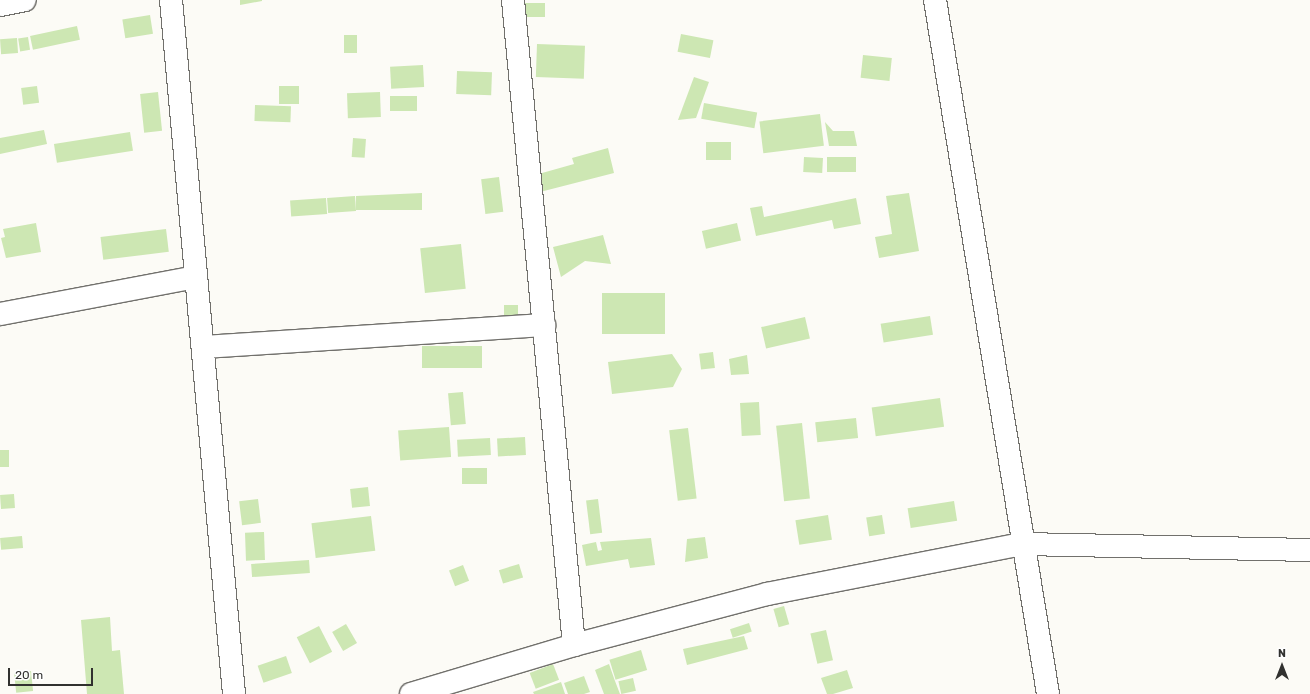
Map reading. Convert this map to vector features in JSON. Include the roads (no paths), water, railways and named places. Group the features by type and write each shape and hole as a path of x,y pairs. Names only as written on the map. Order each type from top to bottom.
{"street":[{"path":"0,5 25,0"},
{"path":"171,0 234,694"},
{"path":"513,0 574,646"},
{"path":"934,0 1048,694"},
{"path":"0,314 196,277"},
{"path":"202,347 544,325"},
{"path":"411,694 574,646 767,594 1023,544 1310,550"}]}
